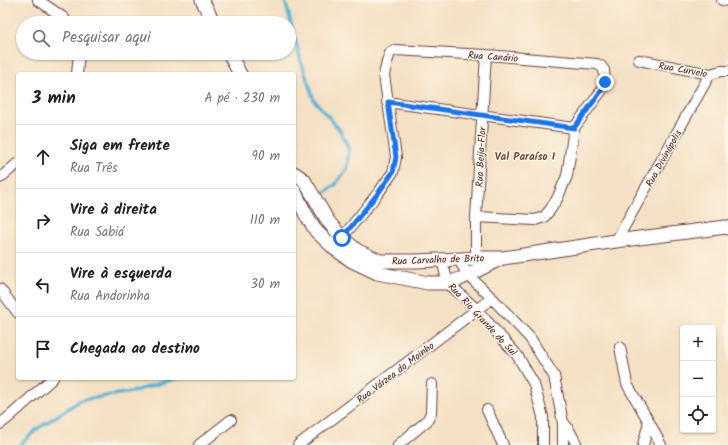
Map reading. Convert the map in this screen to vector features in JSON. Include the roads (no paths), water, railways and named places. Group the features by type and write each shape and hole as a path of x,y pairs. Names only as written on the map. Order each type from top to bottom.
{"street":[{"path":"38,0 61,16"},
{"path":"202,0 210,16"},
{"path":"722,0 728,1"},
{"name":"Rua Canário","path":"388,102 384,75 386,62 390,54 395,50 486,55 597,64 604,70 605,82 602,90 574,128"},
{"name":"Rua Beija-Flor","path":"476,258 476,217 486,55"},
{"path":"77,72 78,60"},
{"path":"233,60 239,72"},
{"name":"Rua Curvelo","path":"639,60 710,74 728,71"},
{"name":"Rua Divinópolis","path":"616,241 710,74"},
{"path":"342,238 393,172 396,157 388,102 574,128 568,176 557,199 544,217 535,220 476,217"},
{"path":"0,178 16,166"},
{"name":"Rua Carvalho de Brito","path":"296,174 304,180 328,221 342,238 358,251 380,261 442,261 476,258 503,258 616,241 726,227 728,228"},
{"name":"Rua Carvalho de Brito","path":"296,194 305,214 316,232 335,249 352,261 377,273 428,283 448,283 460,279 503,258"},
{"name":"Rua Rio Grande do Sul","path":"459,260 468,275 530,338 554,376 564,423 563,445"},
{"name":"Rua Rio Grande do Sul","path":"442,261 448,283 477,310 517,355 534,384 544,417 543,445"},
{"path":"0,289 16,310"},
{"name":"Rua Várzea do Moinho","path":"298,445 492,298"},
{"path":"620,347 628,384 661,445"},
{"path":"0,424 9,418 51,380"},
{"path":"398,445 427,421 431,413 432,384"},
{"path":"487,410 503,445"},
{"path":"199,445 231,420"},
{"path":"643,445 649,422"},
{"path":"564,423 577,445"}],"waterway":[{"path":"285,0 289,16"},
{"path":"296,43 314,100 339,129 349,149 347,169 335,185 318,197"},
{"path":"20,445 37,429 81,400 131,392 170,380"}],"district":[{"name":"Val Paraíso I","path":"525,156"}]}
